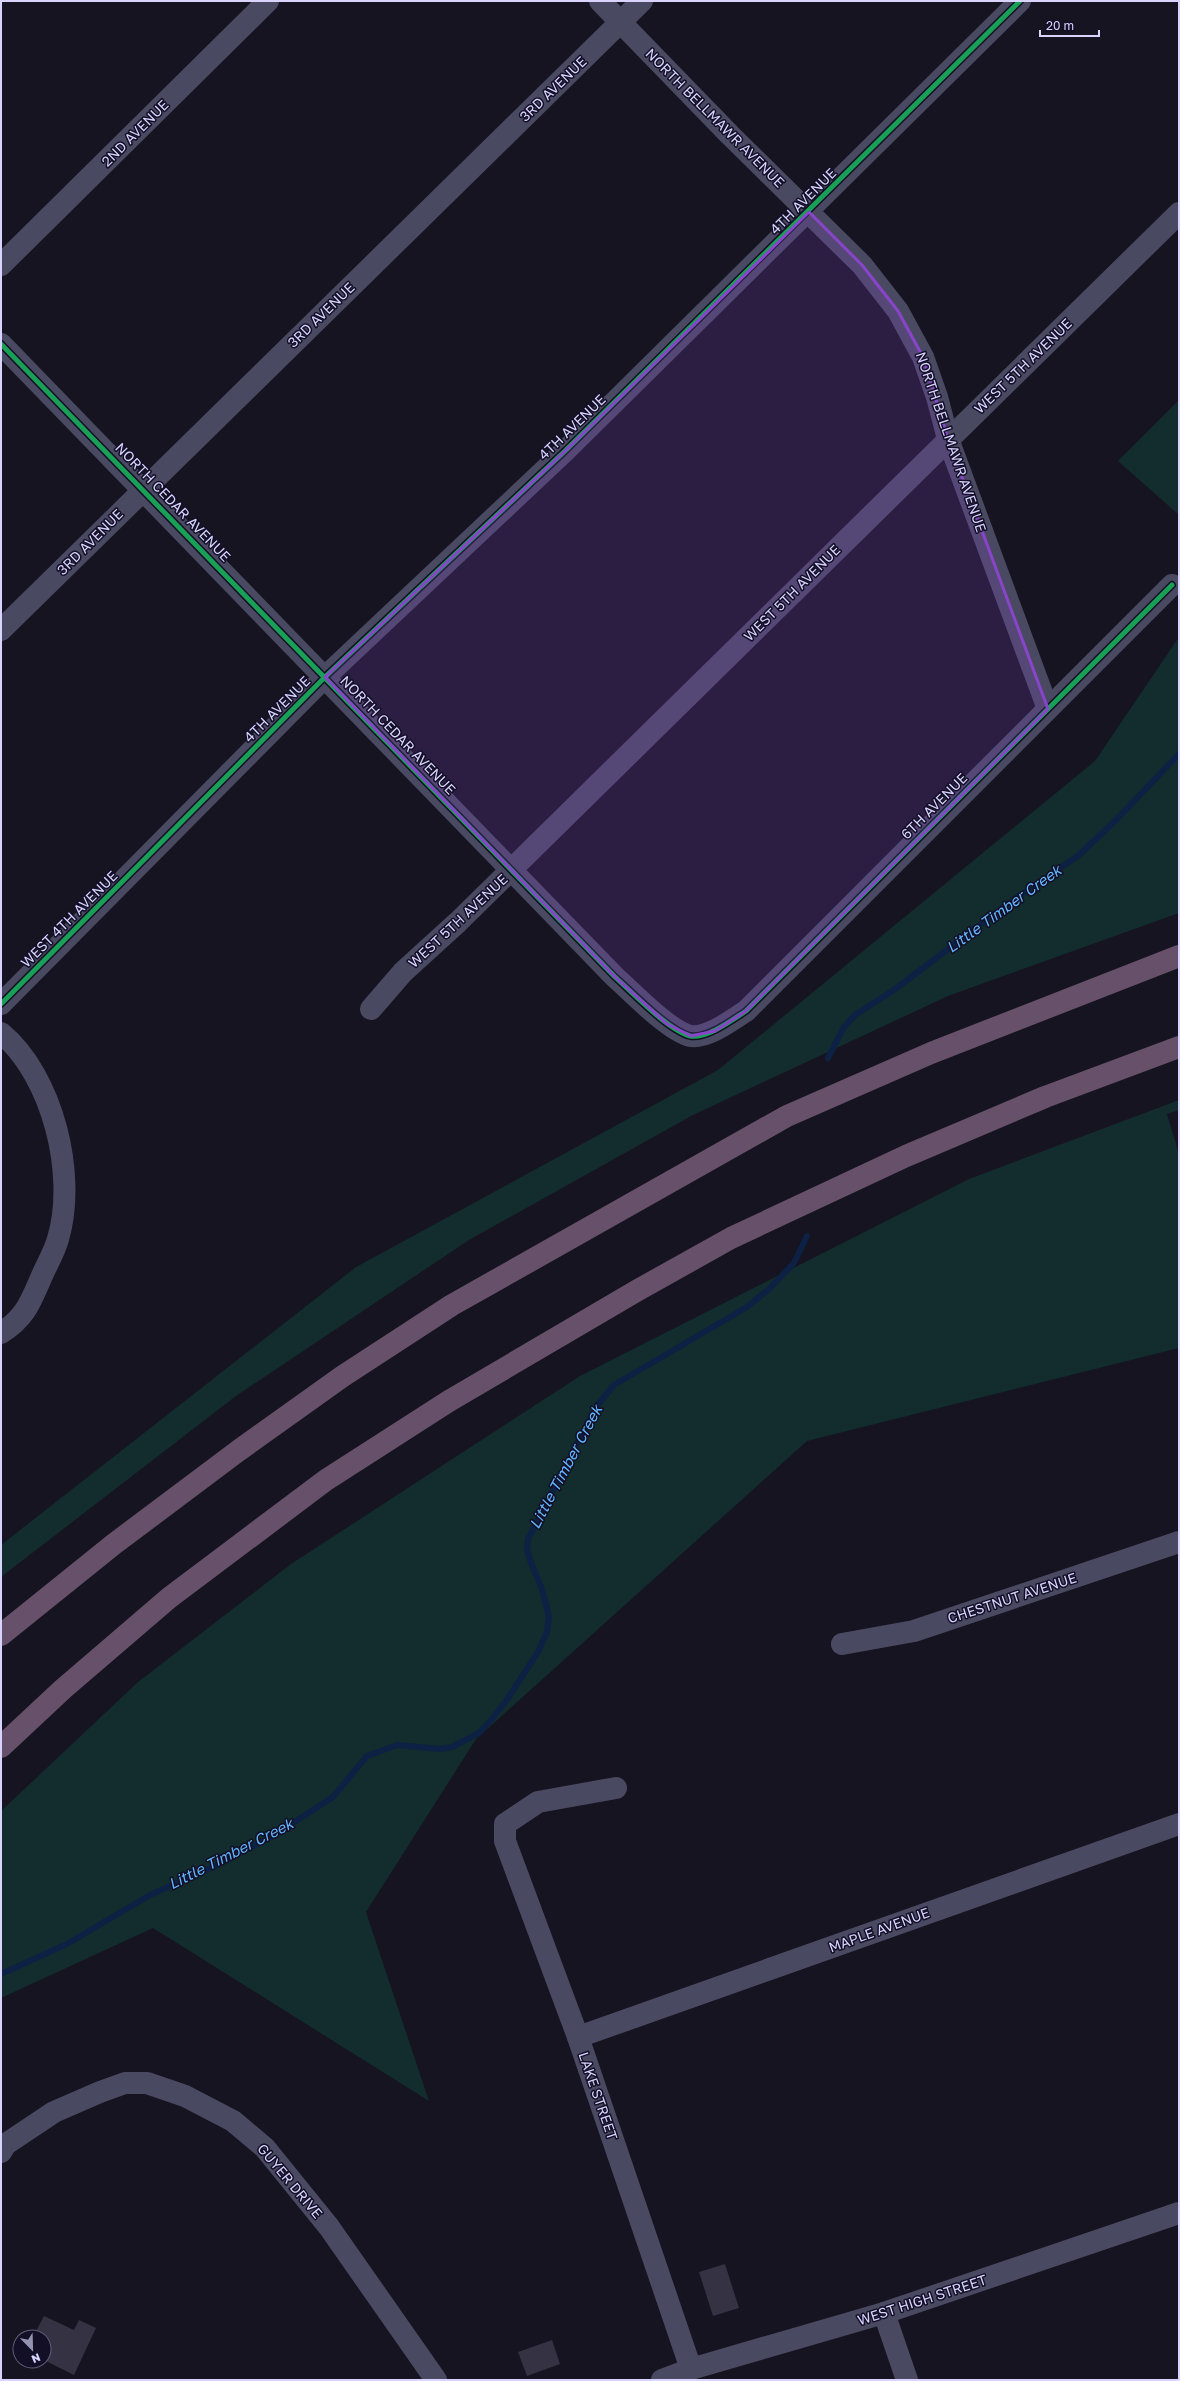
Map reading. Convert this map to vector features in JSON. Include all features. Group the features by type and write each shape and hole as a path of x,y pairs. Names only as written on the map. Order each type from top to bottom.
{"highway":[{"path":"1,1635 114,1544 238,1451 343,1376 478,1289 787,1116 931,1053 1179,956"},
{"path":"1,1747 63,1689 169,1598 326,1480 448,1401 638,1290 738,1235 914,1153 1045,1097 1179,1047"}],"street":[{"name":"2ND AVENUE","path":"1,265 268,1"},
{"name":"NORTH BELLMAWR AVENUE","path":"600,1 730,135 862,265 898,311 923,357 938,397 948,439 1048,709"},
{"name":"3RD AVENUE","path":"1,630 642,1"},
{"name":"4TH AVENUE","path":"137,867 325,677 566,450 809,212 1020,1"},
{"name":"WEST 5TH AVENUE","path":"371,1009 403,972 432,948 1179,213"},
{"name":"NORTH CEDAR AVENUE","path":"1,344 144,489 615,977 667,1024 691,1036 706,1033"},
{"name":"6TH AVENUE","path":"706,1033 715,1031 746,1011 1172,585"},
{"name":"WEST 4TH AVENUE","path":"1,1004 137,867"},
{"path":"1,1033 15,1044 42,1090 56,1128 62,1155 64,1204 58,1240 24,1314 1,1333"},
{"name":"CHESTNUT AVENUE","path":"842,1644 914,1630 1179,1542"},
{"name":"LAKE STREET","path":"616,1788 538,1802 505,1824 506,1841 578,2037 691,2369"},
{"name":"MAPLE AVENUE","path":"578,2037 1179,1824"},
{"name":"GUYER DRIVE","path":"1,2152 6,2144 54,2112 125,2083 147,2083 185,2096 233,2121 265,2148 328,2227 436,2380"},
{"name":"WEST HIGH STREET","path":"662,2380 691,2369 884,2313 1179,2213"},
{"path":"884,2313 907,2380"}],"highlighted area":[{"path":"809,212 862,265 898,311 923,357 948,439 1048,709 746,1011 715,1031 691,1036 667,1024 615,977 325,677 566,450"}],"green space":[{"path":"1179,400 1179,515 1118,461"},
{"path":"1179,637 1179,913 948,996 693,1115 469,1240 236,1396 1,1577 1,1545 356,1267 718,1070 1095,761"},
{"path":"1179,1100 1179,1110 1167,1114 1179,1154 1179,1348 807,1441 476,1739 366,1912 429,2101 153,1928 1,1998 1,1811 138,1682 291,1564 580,1376 969,1179"}],"building":[{"path":"725,2264 739,2308 713,2316 699,2272"},
{"path":"44,2316 74,2330 79,2320 96,2328 74,2375 52,2364 52,2329 37,2329"},
{"path":"552,2340 560,2364 527,2376 518,2352"}],"waterway":[{"name":"Little Timber Creek","path":"828,1058 844,1027 855,1015 894,990 1001,909 1079,855 1115,821 1179,754"},
{"name":"Little Timber Creek","path":"1,1974 67,1944 150,1895 215,1866 276,1834 333,1797 367,1756 397,1745 440,1749 452,1747 479,1733 506,1701 538,1652 547,1632 549,1617 542,1589 527,1549 528,1539 596,1407 614,1385 747,1307 769,1289 794,1263 807,1236"}],"cycle path":[{"path":"1,1004 325,677 566,450 1020,1"},
{"path":"1,344 615,977 661,1019 690,1036 704,1035 711,1032 727,1024 746,1011 1172,585"}]}
